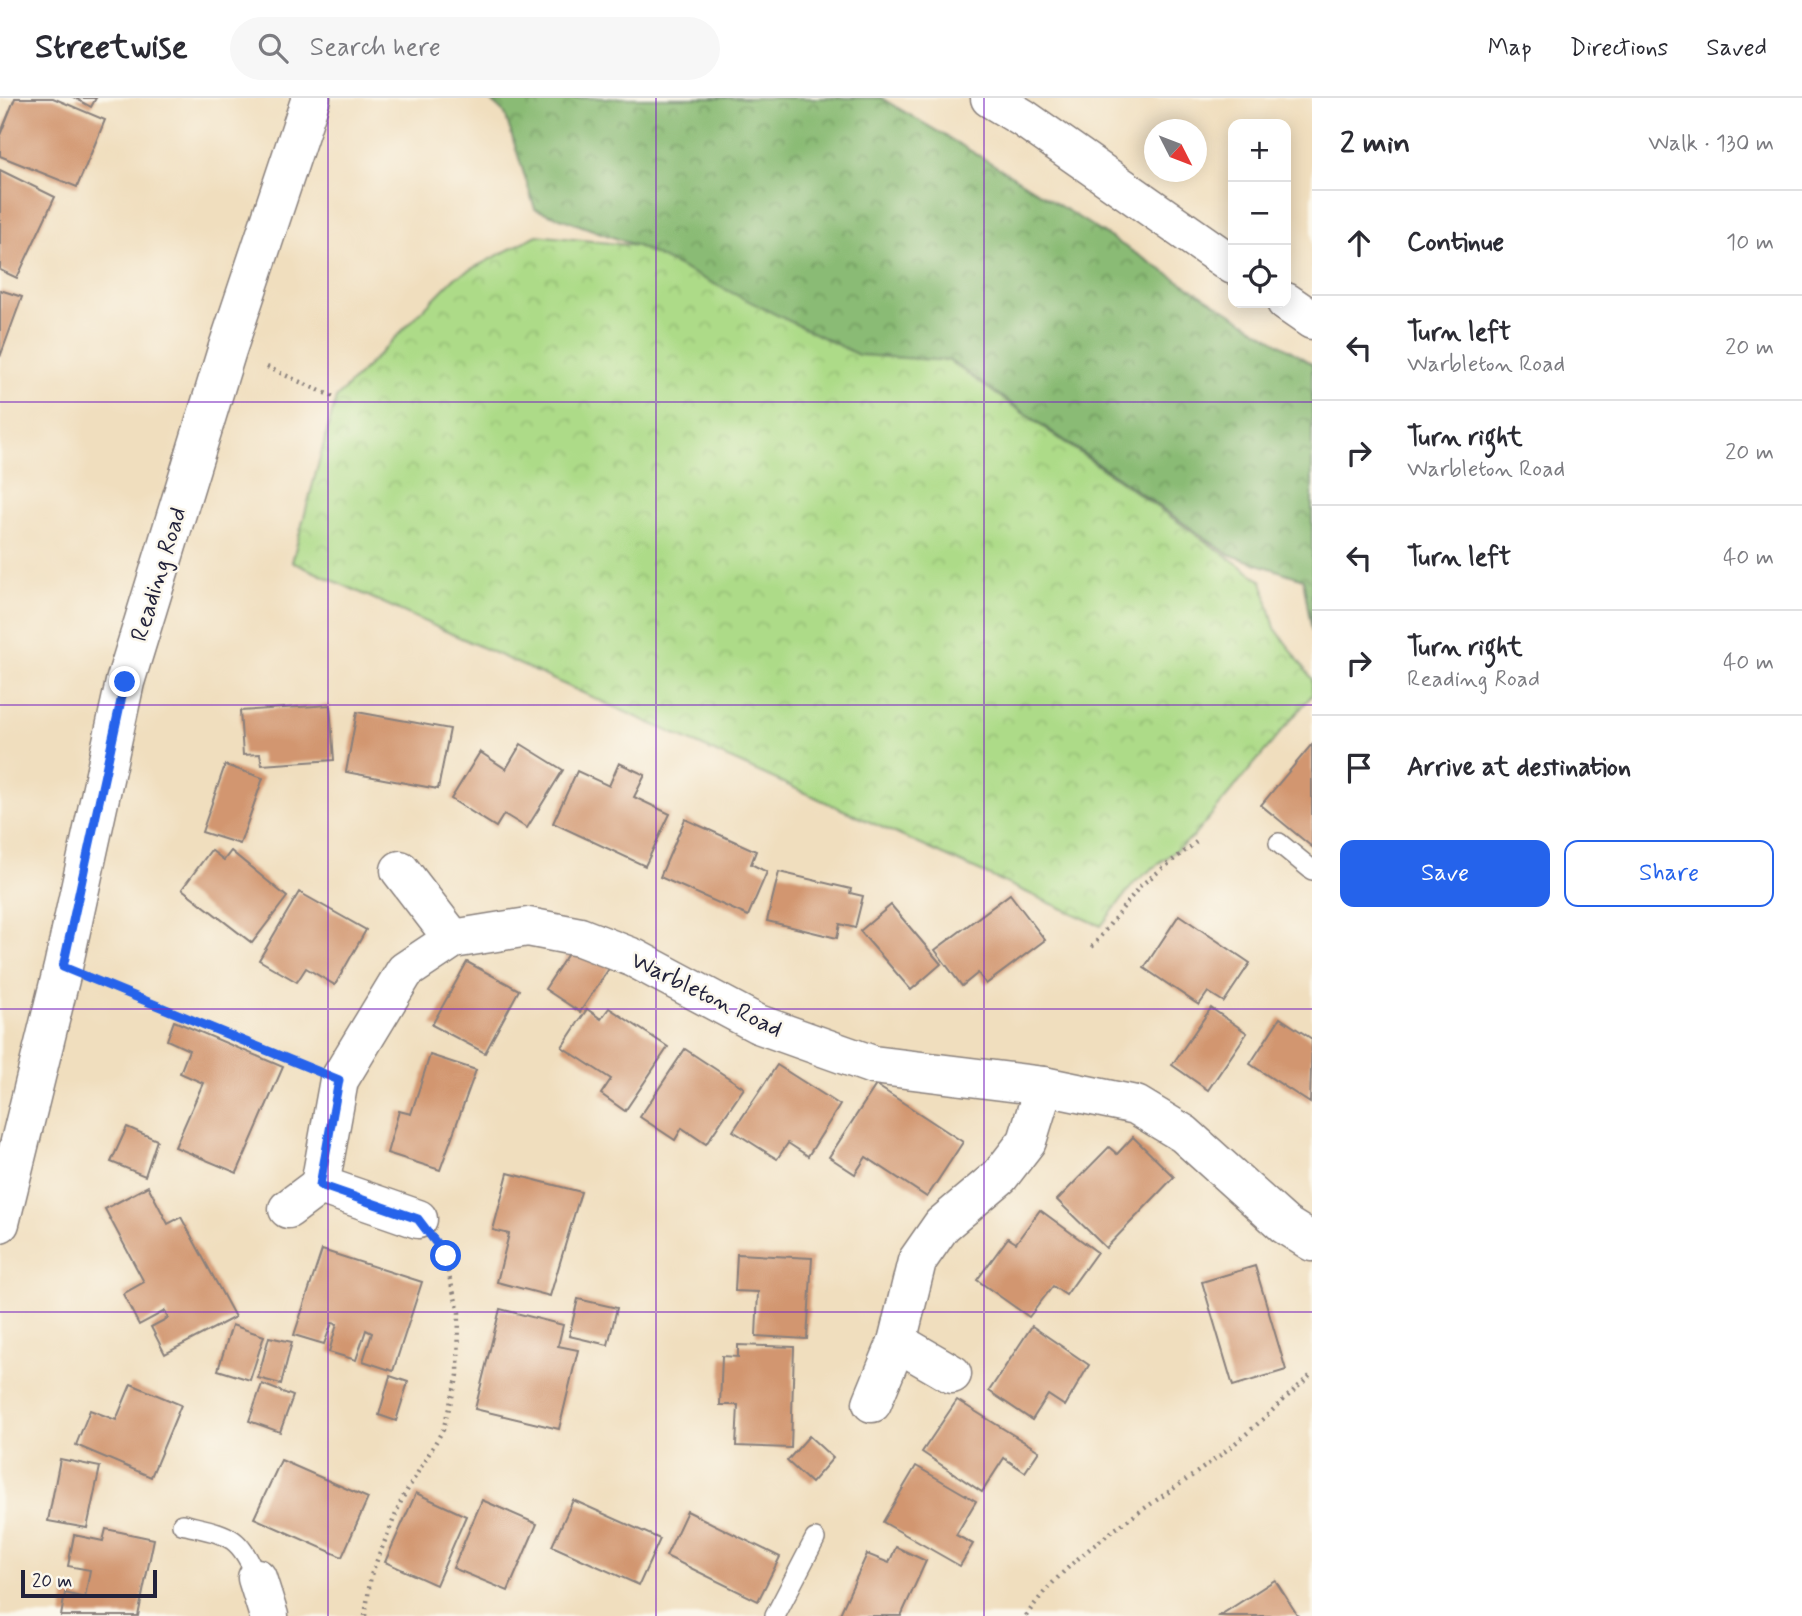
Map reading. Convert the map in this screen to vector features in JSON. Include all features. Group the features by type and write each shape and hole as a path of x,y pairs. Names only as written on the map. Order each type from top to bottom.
{"street":[{"name":"Reading Road","path":"0,1223 63,967 125,682 228,350 311,98"},
{"path":"990,98 1023,118 1228,262"},
{"path":"1291,305 1312,320"},
{"path":"400,870 453,939"},
{"name":"Warbleton Road","path":"320,1185 339,1080 405,971 453,939 528,927 580,937 634,958 758,1024 873,1065 1044,1086 1136,1105 1184,1134 1285,1225 1312,1242"},
{"path":"872,1403 897,1342 917,1261 942,1225 1000,1176 1027,1141 1044,1086"},
{"path":"288,1209 320,1185 418,1219"},
{"path":"897,1342 952,1374"},
{"path":"257,1578 269,1616"}],"lane":[{"path":"1279,843 1312,870"},
{"path":"182,1524 236,1540 249,1557 257,1578"},
{"path":"775,1616 815,1539"}],"path":[{"path":"228,350 336,398"},
{"path":"1092,947 1140,886 1199,840"},
{"path":"63,967 339,1080"},
{"path":"365,1616 371,1575 402,1499 443,1430 458,1375 459,1312 446,1256 418,1219"},
{"path":"1026,1616 1042,1592 1094,1543 1228,1449 1312,1374"}],"green space":[{"path":"488,98 881,98 998,167 1312,364 1312,632 1303,579 1228,554 950,361 858,355 637,246 535,209 505,114"},
{"path":"537,235 637,246 858,355 949,361 1262,581 1275,628 1312,679 1312,695 1193,837 1135,882 1101,926 292,562 336,398 454,278"}],"building":[{"path":"15,98 53,98 105,120 77,187 0,156 0,135"},
{"path":"75,98 96,98 91,107"},
{"path":"0,170 55,197 17,278 0,270"},
{"path":"0,290 22,297 0,357"},
{"path":"330,705 334,760 262,765 260,754 243,755 240,711"},
{"path":"357,712 450,729 438,789 346,772"},
{"path":"521,744 563,770 527,828 504,814 496,827 451,799 480,752 506,769"},
{"path":"1312,744 1312,847 1261,805"},
{"path":"619,763 645,775 634,797 670,814 645,866 553,823 577,771 609,786"},
{"path":"225,765 263,778 240,844 202,832"},
{"path":"685,819 756,851 751,864 767,872 748,916 660,877"},
{"path":"211,850 224,860 231,851 287,897 252,943 182,889"},
{"path":"779,872 851,889 850,893 863,896 855,928 840,924 837,938 767,921"},
{"path":"299,892 366,930 335,985 306,968 297,982 259,960"},
{"path":"1010,894 1045,940 986,984 978,973 962,986 935,950"},
{"path":"891,905 941,964 911,990 860,931"},
{"path":"1179,915 1250,963 1224,1002 1208,992 1199,1005 1144,968"},
{"path":"577,940 612,964 580,1012 545,989"},
{"path":"467,962 519,990 485,1053 432,1025"},
{"path":"609,1008 668,1047 625,1111 601,1094 611,1079 562,1047 587,1009 601,1019"},
{"path":"1211,1008 1247,1033 1208,1090 1172,1065"},
{"path":"1280,1018 1312,1039 1310,1103 1250,1064"},
{"path":"174,1021 283,1067 237,1173 175,1147 203,1083 180,1073 189,1050 167,1040"},
{"path":"685,1049 744,1088 706,1144 682,1128 675,1140 640,1117"},
{"path":"430,1055 476,1070 440,1170 387,1153 399,1111 411,1114"},
{"path":"777,1065 840,1105 808,1156 788,1143 777,1159 733,1131"},
{"path":"876,1085 963,1142 927,1197 866,1157 855,1174 829,1157"},
{"path":"127,1127 157,1140 145,1176 111,1162"},
{"path":"1133,1137 1174,1177 1106,1248 1057,1200 1109,1147 1117,1154"},
{"path":"508,1173 581,1192 550,1296 497,1282 509,1234 493,1230"},
{"path":"148,1186 168,1224 181,1217 235,1317 165,1354 151,1327 168,1318 165,1311 139,1325 123,1294 144,1282 105,1209"},
{"path":"1040,1210 1097,1252 1066,1295 1053,1286 1029,1317 977,1280 1008,1238 1016,1243"},
{"path":"322,1250 422,1282 393,1371 363,1361 372,1333 366,1330 356,1360 329,1352 337,1324 332,1323 324,1344 294,1335"},
{"path":"737,1254 812,1258 807,1339 756,1336 758,1292 735,1291"},
{"path":"1255,1266 1286,1370 1233,1386 1202,1282"},
{"path":"578,1299 617,1308 608,1345 569,1336"},
{"path":"500,1309 563,1325 558,1346 578,1350 559,1429 475,1409"},
{"path":"232,1325 264,1336 250,1380 218,1370"},
{"path":"1032,1326 1089,1365 1065,1406 1048,1395 1032,1420 989,1391"},
{"path":"269,1337 292,1342 281,1384 258,1378"},
{"path":"738,1345 794,1347 791,1448 736,1446 738,1405 720,1405 722,1356 738,1357"},
{"path":"390,1376 408,1382 396,1421 379,1415"},
{"path":"131,1384 181,1405 151,1477 76,1445 90,1410 116,1420"},
{"path":"262,1384 293,1396 280,1432 249,1421"},
{"path":"957,1400 1039,1451 1025,1472 1004,1458 982,1492 922,1452"},
{"path":"809,1436 833,1458 811,1483 787,1461"},
{"path":"60,1459 100,1467 87,1528 48,1521"},
{"path":"281,1460 368,1498 342,1557 254,1518"},
{"path":"916,1466 976,1501 956,1535 973,1544 960,1566 883,1522"},
{"path":"416,1493 466,1516 436,1585 385,1562"},
{"path":"482,1500 537,1524 508,1591 453,1568"},
{"path":"573,1500 660,1539 639,1585 552,1546"},
{"path":"687,1511 780,1557 758,1601 666,1556"},
{"path":"106,1529 154,1539 138,1616 61,1616 65,1593 85,1598 90,1570 68,1566 74,1535 103,1541"},
{"path":"896,1547 926,1561 901,1616 839,1616 867,1554 889,1563"},
{"path":"1275,1580 1298,1616 1219,1616"}],"route":[{"path":"125,682 63,967 339,1080 320,1185 418,1219 446,1256"}]}
